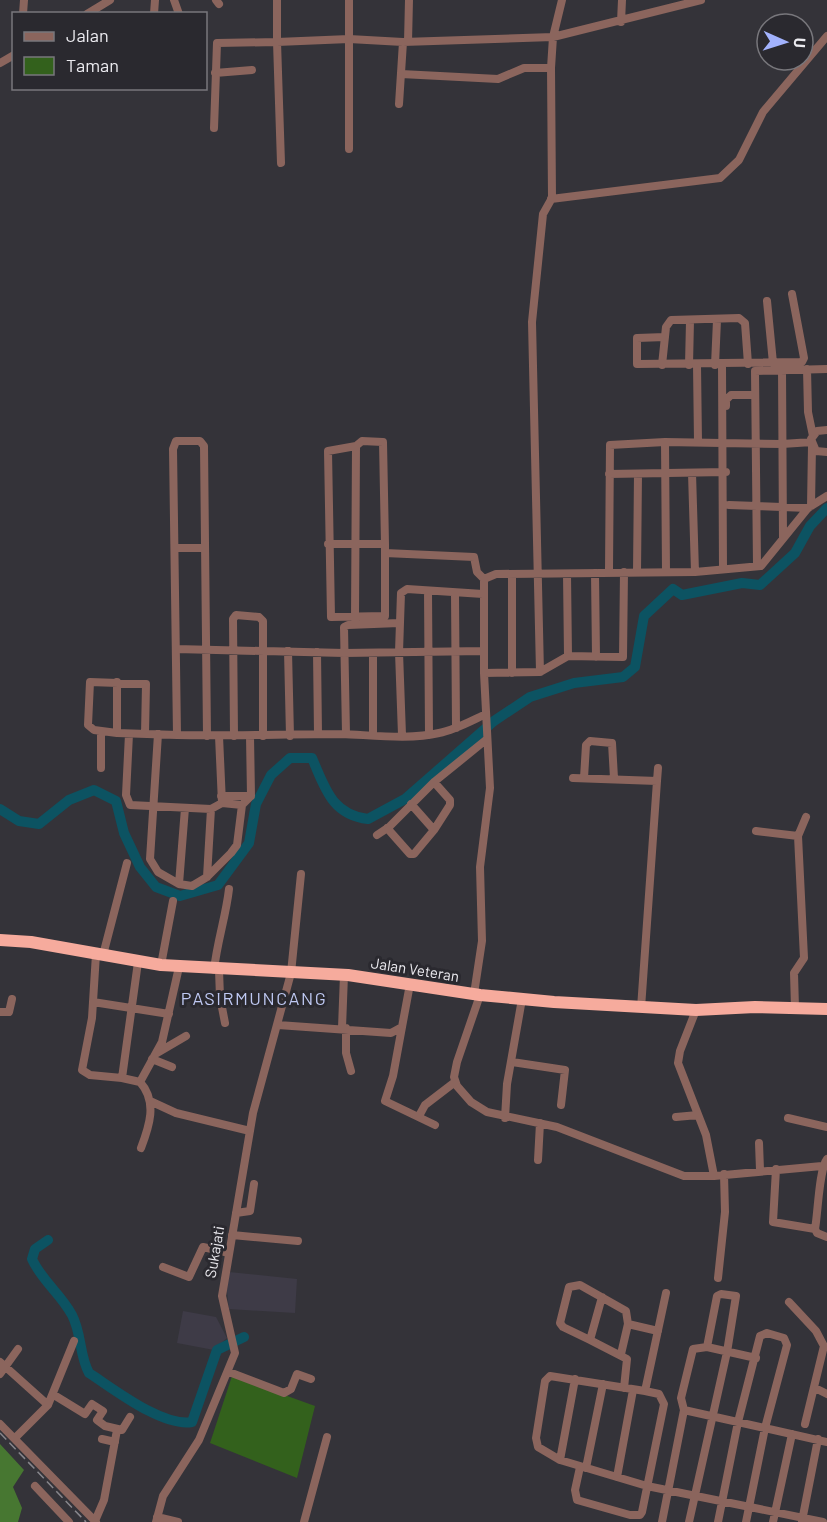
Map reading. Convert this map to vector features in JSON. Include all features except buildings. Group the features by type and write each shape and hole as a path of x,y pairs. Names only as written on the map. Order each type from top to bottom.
{"highway":[{"name":"Jalan Veteran","path":"0,940 31,942 161,965 216,970 344,975 477,995 522,999 696,1010 827,1009"}],"street":[{"path":"90,12 110,0"},
{"path":"277,0 280,163"},
{"path":"349,0 349,149"},
{"path":"399,104 409,0"},
{"path":"540,672 532,322 543,214 552,197 551,68 553,38 562,0"},
{"path":"621,22 622,0"},
{"path":"214,128 218,42 349,39 405,42 553,38 701,0"},
{"path":"552,197 720,178 739,160 763,112 827,36"},
{"path":"401,74 498,79 524,68 551,68"},
{"path":"215,73 252,70"},
{"path":"665,337 640,337 636,340 637,364 719,365 801,362 804,358 792,294"},
{"path":"767,301 772,363"},
{"path":"662,365 666,327 671,320 743,320 753,391 756,442 757,567"},
{"path":"717,320 725,442"},
{"path":"690,321 698,442"},
{"path":"782,369 783,538"},
{"path":"807,369 808,412 812,441 809,507"},
{"path":"753,391 755,371 827,369"},
{"path":"726,569 727,398 733,394 753,391"},
{"path":"609,571 610,445 665,442 782,444 812,441 820,430 827,430"},
{"path":"177,735 172,449 176,441 200,441 204,446 204,651 207,736"},
{"path":"362,441 381,441 384,444 385,616 355,619 333,618 330,615 328,544 327,453 332,449 356,446 362,441"},
{"path":"812,441 819,453 827,452"},
{"path":"665,442 666,572"},
{"path":"355,619 356,446"},
{"path":"609,474 725,472"},
{"path":"725,472 729,506 726,569"},
{"path":"692,473 695,572"},
{"path":"637,572 638,474"},
{"path":"484,579 491,575 512,574 609,571 695,572 757,567 766,562 809,507 827,496"},
{"path":"729,506 809,507"},
{"path":"328,544 356,544 474,557 477,572 484,579 484,673 490,788 480,874 482,941 477,995 456,1062 455,1082 475,1105 505,1118 557,1127 684,1176 714,1176 824,1162 815,1229"},
{"path":"175,549 204,549"},
{"path":"484,673 540,672 568,656 622,658 625,654 624,572"},
{"path":"595,573 596,657"},
{"path":"512,574 512,673"},
{"path":"567,574 568,656"},
{"path":"402,735 399,623 402,591 483,594"},
{"path":"428,591 429,735"},
{"path":"455,593 456,728"},
{"path":"234,736 233,619 236,615 262,619 263,736"},
{"path":"346,734 344,653 346,626 399,623"},
{"path":"176,650 344,653 484,651"},
{"path":"288,651 290,736"},
{"path":"316,652 318,734"},
{"path":"373,653 373,735"},
{"path":"145,734 146,684 90,682 88,725 101,732 129,734 207,736 429,735 456,728 486,716"},
{"path":"117,682 117,733"},
{"path":"101,732 101,768"},
{"path":"129,734 127,802 134,806 211,809 222,800 250,796"},
{"path":"158,734 150,859 158,872 179,884 192,886 223,863 237,844 242,805 250,796 250,736"},
{"path":"219,736 222,800"},
{"path":"377,835 487,737"},
{"path":"584,778 586,745 588,741 599,741 612,743 614,778"},
{"path":"641,1008 658,768"},
{"path":"573,777 657,781"},
{"path":"387,828 411,855 434,830 450,802 434,782"},
{"path":"222,800 242,805"},
{"path":"411,804 434,830"},
{"path":"179,884 185,808"},
{"path":"207,876 211,809"},
{"path":"795,1008 794,973 804,958 798,836 806,817"},
{"path":"756,831 798,836"},
{"path":"127,863 99,955 82,1070 90,1075 140,1082 150,1101 148,1129 141,1148"},
{"name":"Sukajati","path":"156,1519 163,1496 198,1440 229,1372 234,1341 222,1300 250,1131 291,973 301,874"},
{"path":"225,1023 216,970 217,941 226,913 229,888"},
{"path":"161,965 173,901"},
{"path":"122,1078 138,962"},
{"path":"140,1082 154,1056 169,1014 179,967"},
{"path":"344,975 344,1028 346,1053 351,1071"},
{"path":"410,984 393,1076 385,1101 435,1125"},
{"path":"0,1012 9,1012 12,999"},
{"path":"505,1118 507,1084 522,999"},
{"path":"93,1002 169,1014"},
{"path":"696,1010 680,1051 678,1063 706,1135 714,1176"},
{"path":"278,1025 388,1033 402,1027"},
{"path":"154,1056 186,1036"},
{"path":"154,1056 172,1067"},
{"path":"512,1062 566,1071 561,1105"},
{"path":"419,1116 425,1105 455,1082"},
{"path":"150,1101 176,1113 250,1131"},
{"path":"676,1117 698,1115"},
{"path":"788,1118 827,1127"},
{"path":"538,1160 540,1123"},
{"path":"759,1143 760,1170"},
{"path":"776,1169 773,1222 815,1229 817,1233 827,1237"},
{"path":"718,1278 725,1212 724,1174"},
{"path":"236,1213 250,1211 254,1184"},
{"path":"232,1235 298,1241"},
{"path":"163,1267 189,1277 202,1246 229,1253"},
{"path":"621,1354 629,1314 580,1285 568,1287 560,1323 568,1331 621,1354 627,1359 624,1388"},
{"path":"645,1391 666,1293"},
{"path":"689,1522 727,1352 736,1296 722,1294 717,1296 707,1347"},
{"path":"590,1340 602,1297"},
{"path":"789,1302 816,1331 824,1346 805,1424"},
{"path":"627,1324 658,1331"},
{"path":"718,1522 738,1422 760,1336 764,1333 784,1338 787,1342 765,1428 746,1522"},
{"path":"15,1438 48,1405 74,1341"},
{"path":"662,1522 684,1410 681,1398 693,1349 707,1347 756,1358"},
{"path":"18,1350 2,1368 48,1405"},
{"path":"229,1372 284,1393 291,1389 297,1374 311,1379"},
{"path":"603,1384 583,1468 574,1493 580,1502 636,1516 642,1512 647,1486 664,1404 660,1394 575,1379 553,1376 546,1381 537,1443 560,1460 583,1468 647,1486 749,1507 774,1517 823,1522"},
{"path":"560,1460 575,1379"},
{"path":"815,1388 827,1394"},
{"path":"617,1477 633,1390"},
{"path":"54,1395 85,1414 92,1404 103,1411 97,1420 117,1430 122,1430 130,1417"},
{"path":"684,1410 823,1440 802,1520"},
{"path":"0,1424 95,1522 104,1500 117,1430"},
{"path":"774,1517 792,1434"},
{"path":"304,1522 327,1437"},
{"path":"102,1439 115,1442"},
{"path":"35,1486 69,1522"},
{"path":"156,1519 178,1522"}],"shaded area":[{"path":"229,1272 297,1279 295,1313 229,1309 227,1291"},
{"path":"183,1311 216,1317 227,1338 214,1350 177,1343"}],"green space":[{"path":"232,1376 315,1406 297,1478 210,1443"},
{"path":"0,1444 24,1470 13,1487 22,1508 18,1522 0,1522"}],"waterway":[{"path":"0,809 19,821 39,824 69,800 94,790 116,801 124,833 140,867 156,887 180,896 218,885 249,843 256,804 271,775 290,758 312,758 326,789 338,806 346,812 368,819 405,799 494,721 530,697 574,683 623,677 635,667 644,616 673,589 682,595 742,583 760,585 795,553 810,526 827,508"},
{"path":"48,1240 35,1249 32,1259 72,1315 89,1373 153,1413 167,1419 192,1422 217,1350 244,1337"}],"railway":[{"path":"0,1433 86,1522"}],"district":[{"name":"PASIRMUNCANG","path":"254,999"}]}
